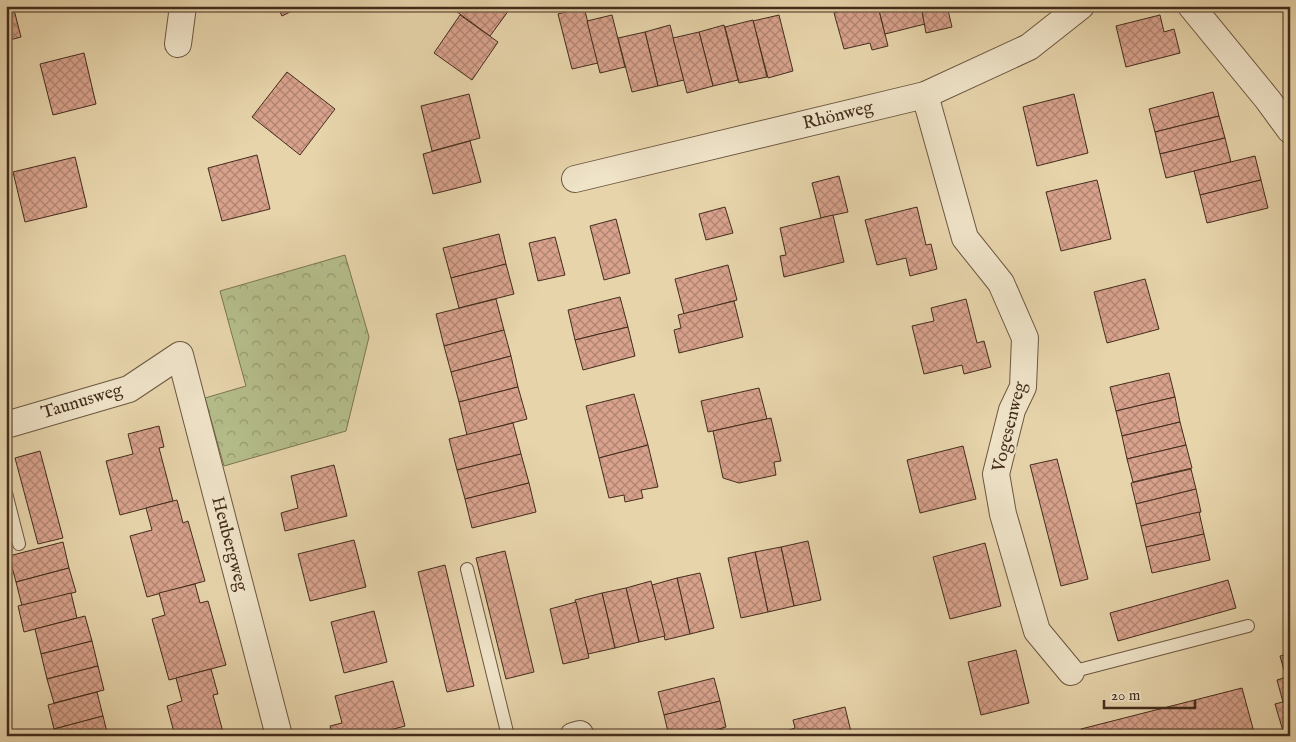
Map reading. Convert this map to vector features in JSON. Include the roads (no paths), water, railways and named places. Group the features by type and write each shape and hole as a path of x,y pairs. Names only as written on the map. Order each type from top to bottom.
{"street":[{"path":"178,44 183,6"},
{"name":"Rhönweg","path":"575,179 925,95 1029,47 1081,6"},
{"path":"1191,6 1268,100 1290,130"},
{"name":"Vogesenweg","path":"925,95 965,238 1001,283 1026,338 1023,387 1012,410 996,474 1003,514 1038,631 1071,672"},
{"name":"Taunusweg","path":"6,425 129,389 180,355"},
{"name":"Heubergweg","path":"180,355 278,732"},
{"path":"573,736 580,734 580,736"}],"lane":[{"path":"6,493 19,544"},
{"path":"467,569 508,736"},
{"name":"Vogesenweg","path":"1071,672 1248,626"}]}
